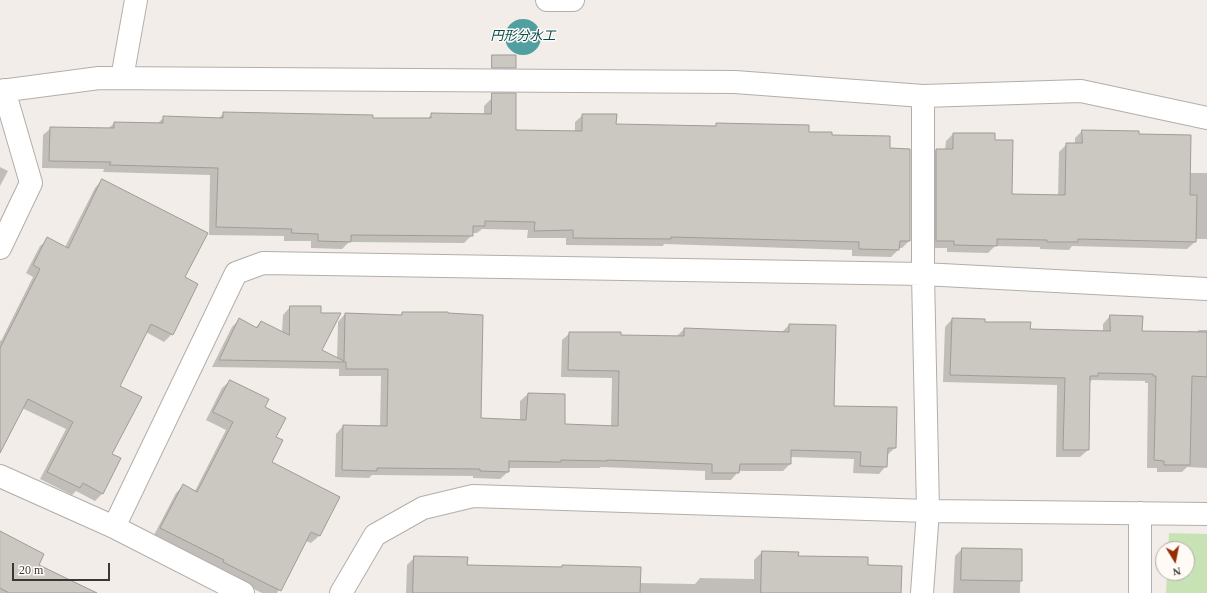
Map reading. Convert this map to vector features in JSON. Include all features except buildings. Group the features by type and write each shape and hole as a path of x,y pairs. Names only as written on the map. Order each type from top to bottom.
{"street":[{"path":"122,78 136,0"},
{"path":"547,0 573,0"},
{"path":"0,248 31,183 2,90 99,78 735,82 923,96 1081,91 1207,118"},
{"path":"922,593 928,511 923,274 923,96"},
{"path":"114,527 236,273 262,263 923,274 1207,289"},
{"path":"0,476 114,527 244,593"},
{"path":"341,593 375,535 423,508 473,496 928,511 1207,514"},
{"path":"1140,514 1140,593"}],"green space":[{"path":"1169,533 1207,534 1207,593 1166,593 1167,581 1195,581 1195,541 1168,541"}],"water":[{"name":"円形分水工","path":"526,19 536,24 540,30 540,44 536,50 530,54 520,55 510,50 506,44 505,34 510,24 516,20"}]}
